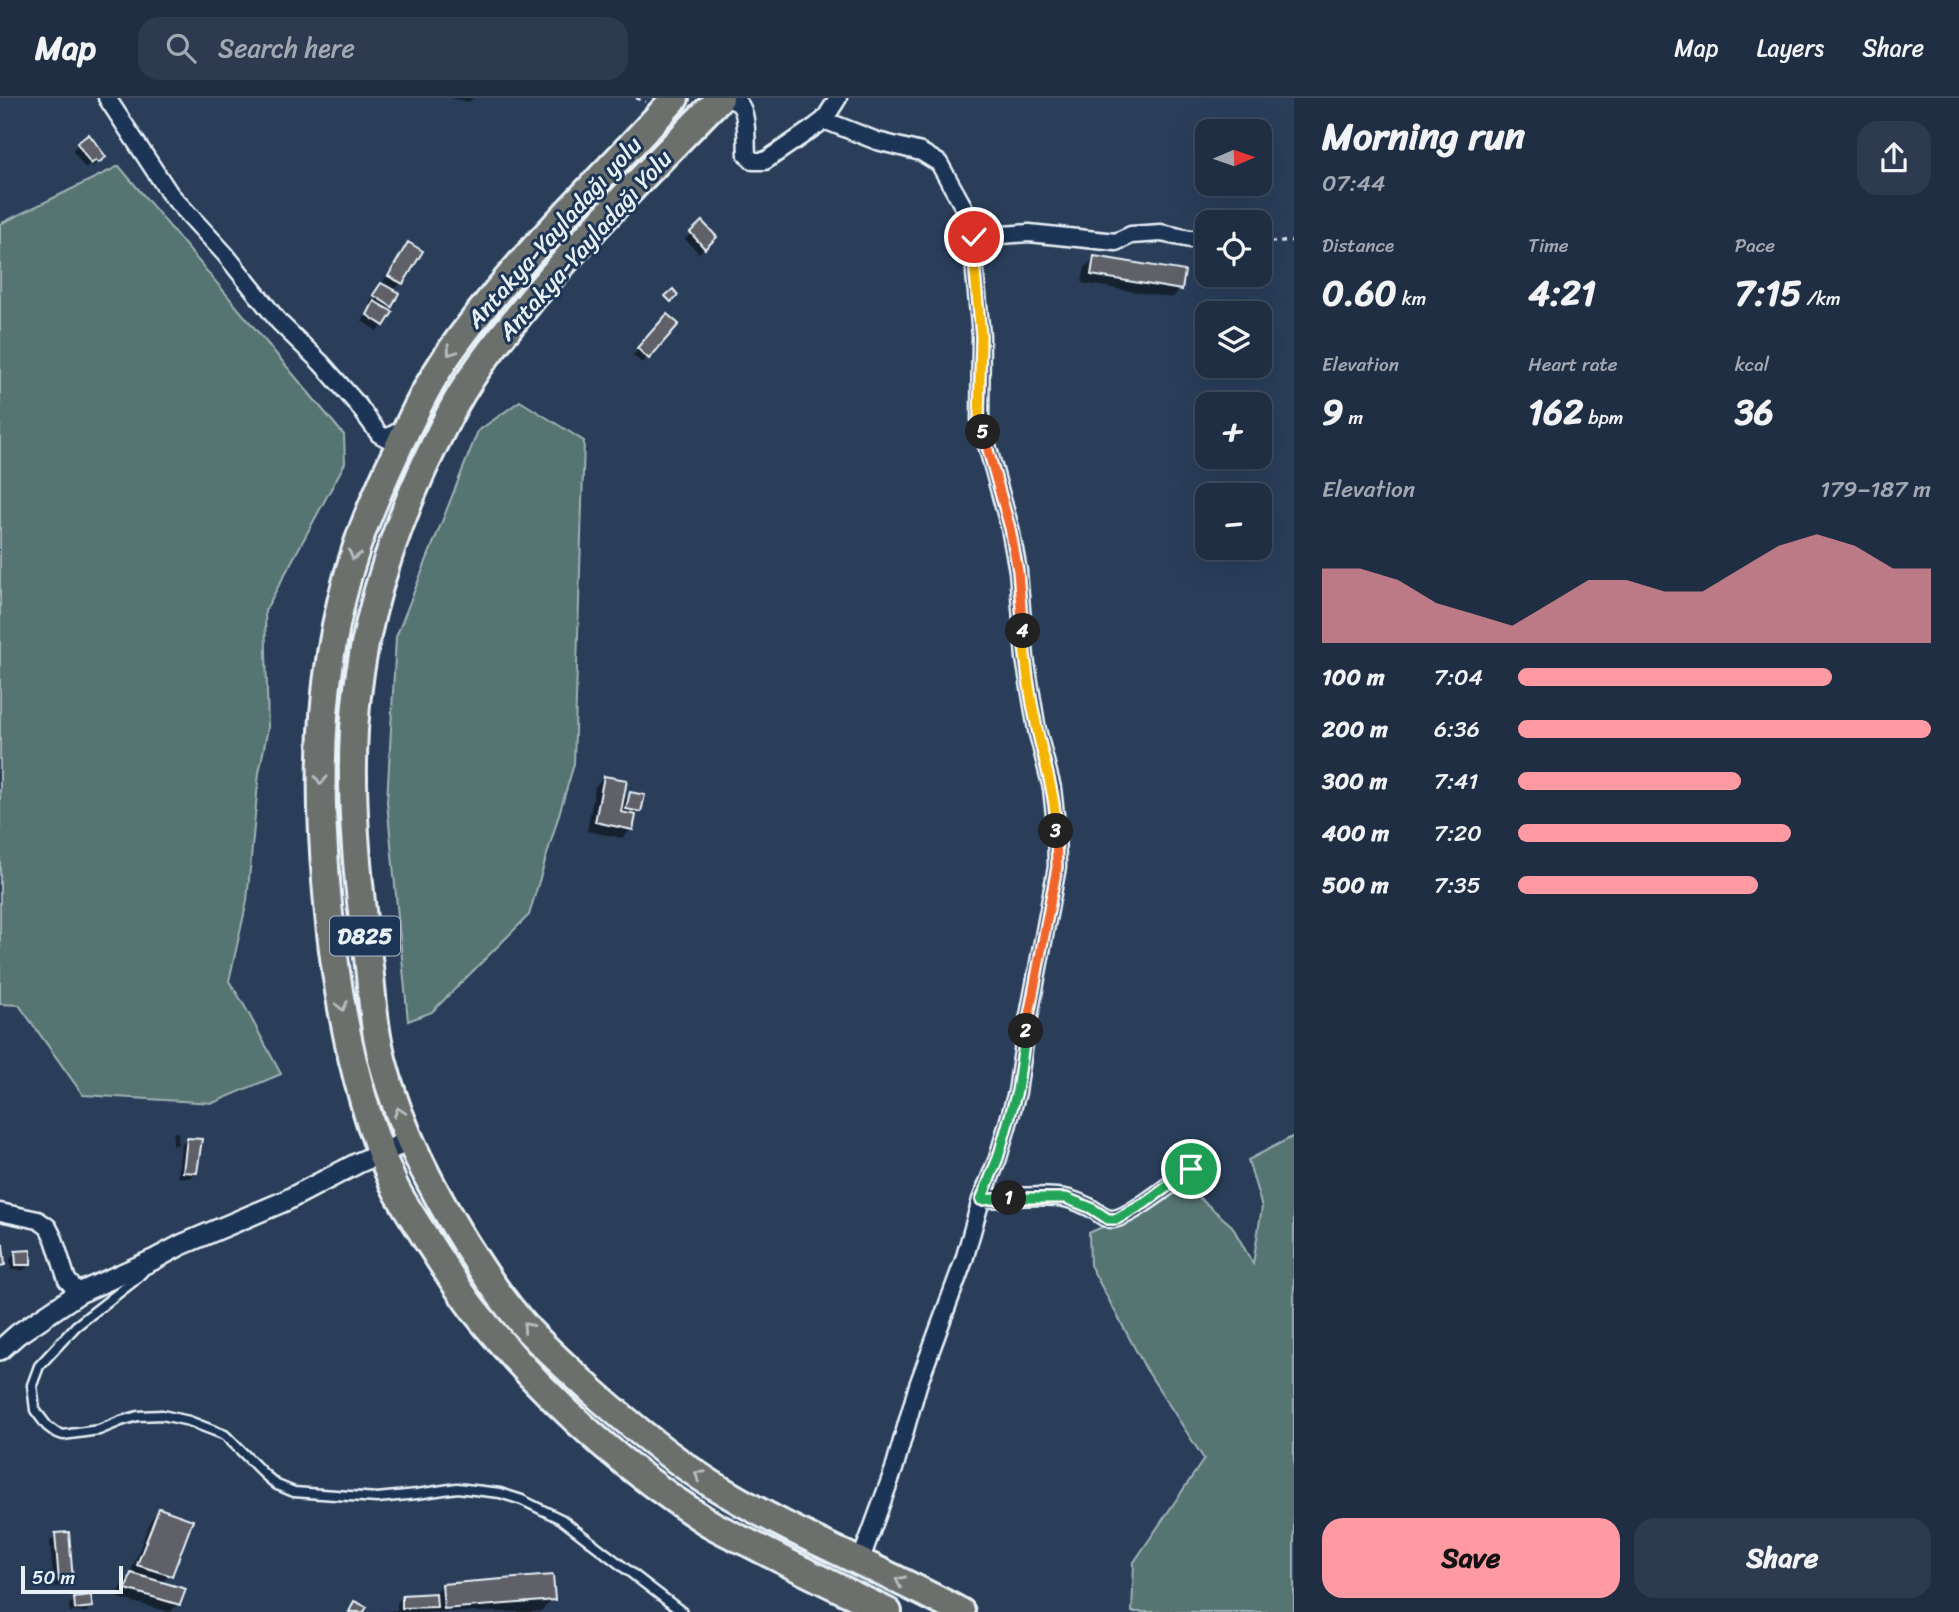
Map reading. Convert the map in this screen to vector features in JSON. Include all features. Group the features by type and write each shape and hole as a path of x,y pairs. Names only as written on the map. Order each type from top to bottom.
{"highway":[{"name":"Antakya-Yayladağı yolu","path":"675,98 496,292 439,368 380,486 357,546 341,603 330,662 323,731 321,797 324,871 335,966 352,1055 395,1188 472,1307 510,1352 605,1446 705,1521 888,1612"},
{"name":"Antakya-Yayladağı Yolu","path":"721,98 559,267 496,344 462,393 439,434 390,552 372,612 361,666 354,729 357,860 377,1037 387,1077 409,1141 425,1175 486,1278 529,1331 577,1377 664,1452 715,1486 779,1522 961,1612"}],"street":[{"path":"107,98 170,194 225,254 279,322 349,395 379,434 386,438 408,427"},
{"path":"721,98 740,104 744,112 747,155 753,161 765,161 824,120 838,98"},
{"path":"824,120 877,141 921,152 939,163 963,206 974,237 981,336 979,420 1010,528 1018,571 1025,658 1037,730 1052,788 1056,824 1057,867 1024,1037 1017,1091 964,1261 918,1385 894,1469 860,1562"},
{"path":"974,237 1029,233 1116,242 1131,234 1161,233 1195,239"},
{"path":"0,1350 18,1334 79,1293 181,1245 285,1201 358,1163 409,1141"},
{"path":"981,1200 1016,1197 1066,1198 1091,1208 1108,1219 1117,1219 1145,1203 1191,1169"},
{"path":"0,1212 38,1220 48,1227 67,1280 79,1293"}],"lane":[{"path":"153,1260 135,1280 76,1326 39,1366 33,1378 32,1400 47,1426 64,1435 99,1430 138,1416 162,1415 189,1421 225,1435 265,1475 277,1485 293,1492 377,1498 457,1488 500,1493 522,1500 561,1519 682,1612"}],"path":[{"path":"1272,242 1294,241"}],"green space":[{"path":"119,166 344,435 345,463 265,611 268,728 259,773 247,901 229,981 281,1074 213,1103 83,1095 19,1005 0,1004 0,224"},
{"path":"520,401 584,441 574,764 529,915 432,1012 408,1021 387,802 396,637 478,431"},
{"path":"1294,1136 1294,1612 1132,1612 1134,1562 1204,1459 1146,1369 1090,1265 1089,1233 1188,1188 1232,1226 1253,1264 1262,1207 1248,1160"}],"building":[{"path":"89,134 106,157 98,163 96,160 91,164 77,143"},
{"path":"702,221 717,237 705,249 690,232"},
{"path":"408,242 423,251 403,284 388,276"},
{"path":"1094,256 1185,271 1182,290 1091,275"},
{"path":"381,283 399,293 392,307 373,295"},
{"path":"673,289 678,295 671,302 665,296"},
{"path":"374,301 393,312 384,326 367,315"},
{"path":"667,314 679,324 649,359 637,348"},
{"path":"604,776 627,780 621,812 636,815 633,830 595,822"},
{"path":"630,792 645,795 641,812 626,809"},
{"path":"187,1138 202,1139 197,1173 183,1172"},
{"path":"3,1244 5,1265 0,1266 0,1245"},
{"path":"31,1250 31,1265 16,1265 15,1251"},
{"path":"159,1508 193,1520 172,1576 137,1565"},
{"path":"69,1532 73,1581 59,1582 55,1533"},
{"path":"131,1573 186,1589 180,1605 126,1589"},
{"path":"553,1575 555,1600 444,1609 442,1584"},
{"path":"436,1593 437,1607 402,1608 402,1595"},
{"path":"91,1595 93,1607 75,1609 74,1597"},
{"path":"354,1601 367,1607 364,1612 349,1612"}],"route":[{"path":"974,237 981,336 979,420 1010,528 1018,571 1025,658 1037,730 1052,788 1057,867 1024,1037 1017,1091 998,1158 981,1200 1066,1198 1091,1208 1108,1219 1117,1219 1145,1203 1191,1169"}]}
